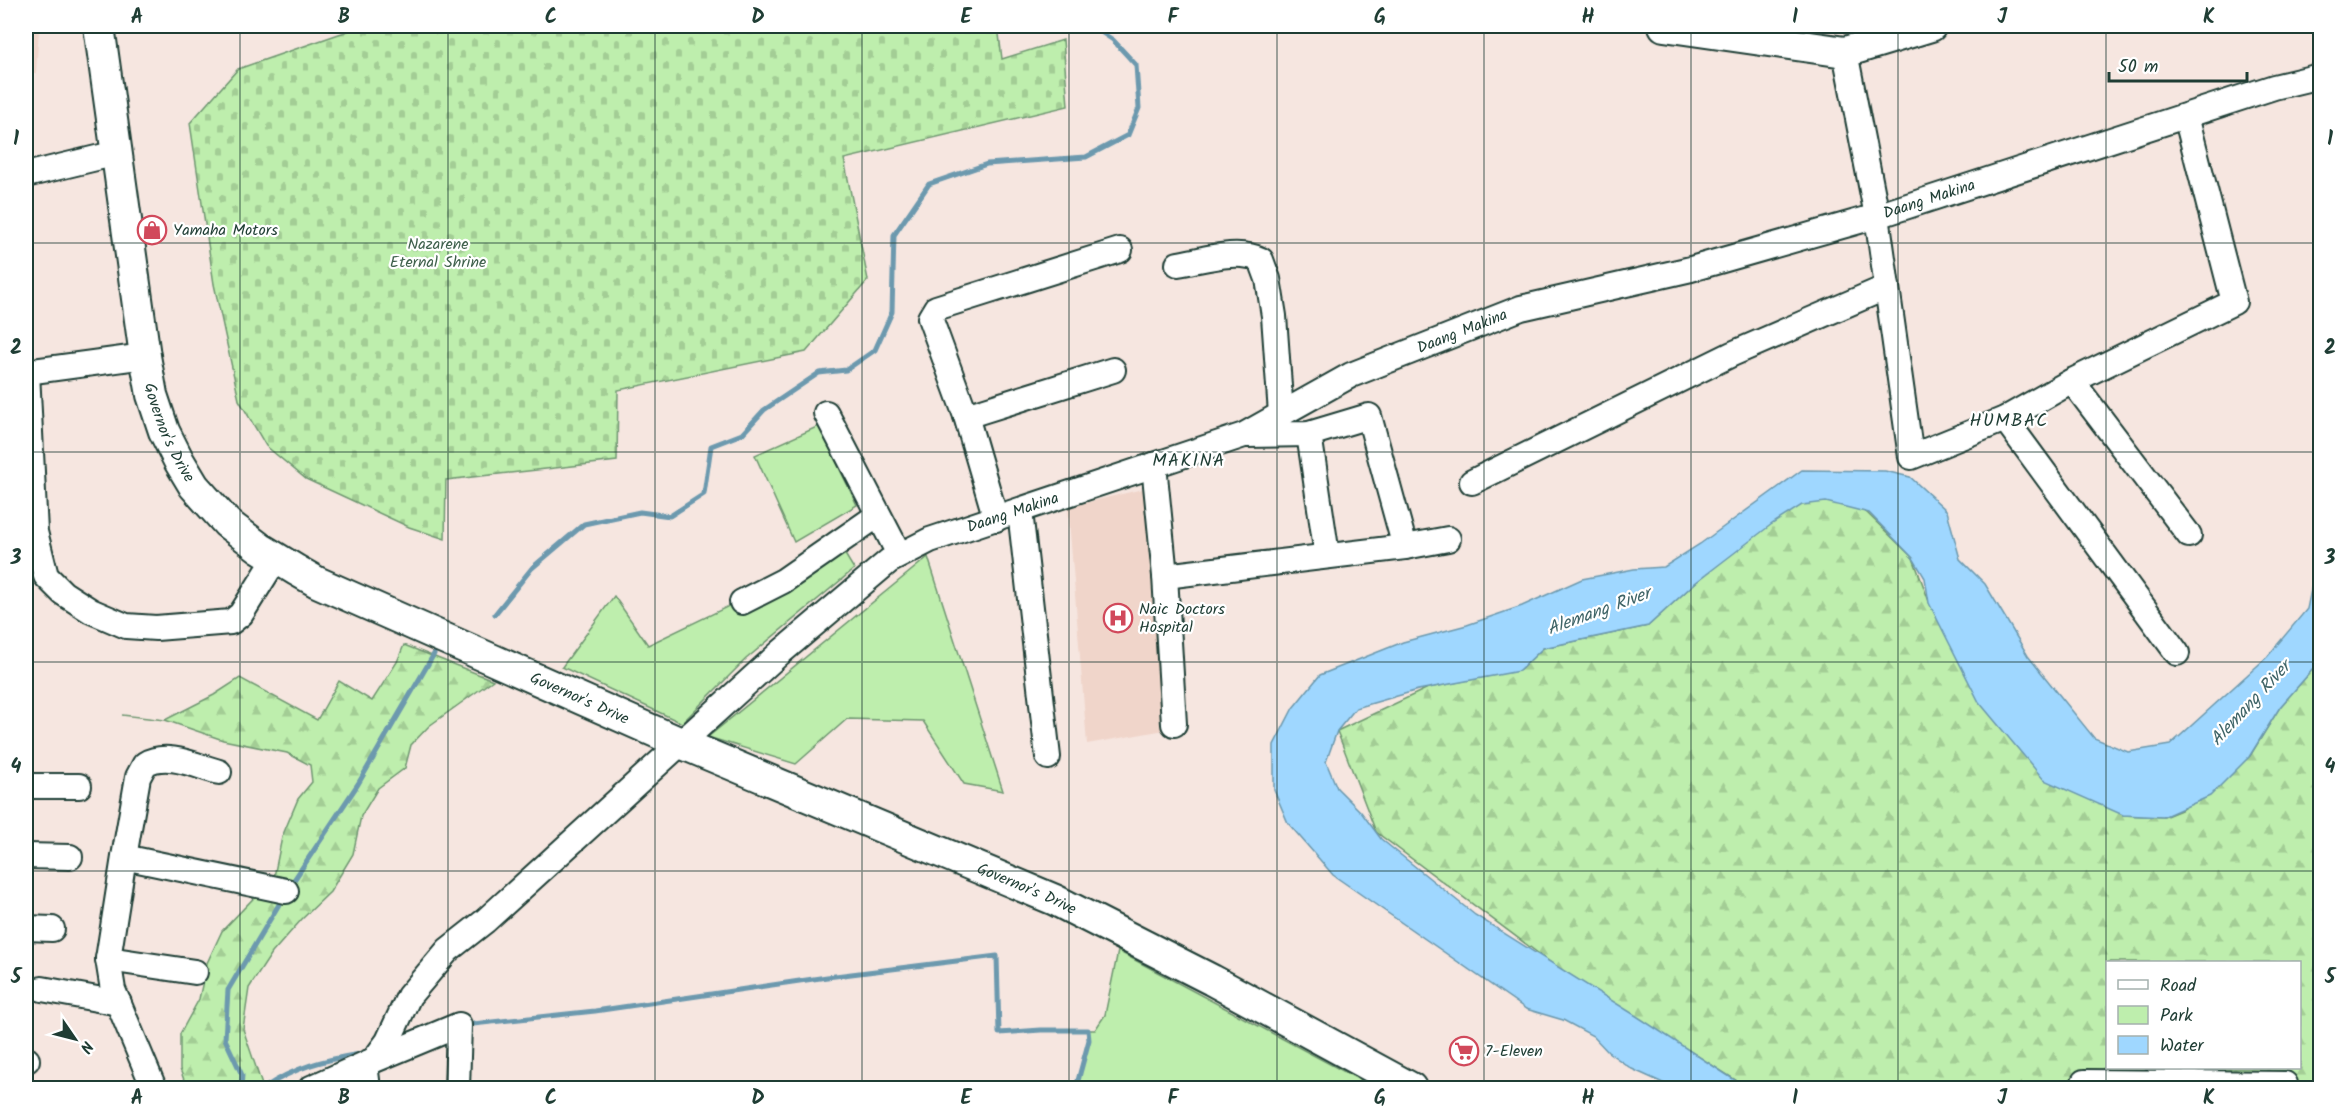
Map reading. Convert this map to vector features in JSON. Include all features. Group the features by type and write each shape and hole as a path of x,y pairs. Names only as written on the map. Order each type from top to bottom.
{"main road":[{"name":"Governor's Drive","path":"99,26 152,395 171,448 185,473 227,523 276,558 317,582 683,744 1055,900 1212,980 1411,1089"},
{"path":"1664,26 1845,52 1931,26"}],"street":[{"path":"1845,52 1877,216 1911,457 2005,420 2073,381 2234,302 2186,116"},
{"name":"Daang Makina","path":"365,1064 374,1060 381,1052 409,996 448,950 485,921 683,744 780,653 899,555 930,540 1244,435 1351,375 1521,308 1691,269 1877,216 2274,87 2320,76"},
{"path":"26,175 117,153"},
{"path":"996,519 966,416 930,318 932,312 936,308 1120,250"},
{"path":"1178,264 1235,255 1261,260 1269,279 1274,316 1281,414"},
{"path":"1472,482 1732,354 1887,287"},
{"path":"145,356 26,372 35,532 46,576 63,593 91,612 126,626 156,628 231,622 241,614 276,558"},
{"path":"966,416 1113,370"},
{"path":"2073,381 2189,535"},
{"path":"826,413 899,555"},
{"path":"1244,435 1309,434 1368,416 1405,547"},
{"path":"2005,420 2177,653"},
{"path":"1309,434 1327,555"},
{"path":"1154,465 1165,576 1174,724"},
{"path":"1020,511 1048,757"},
{"path":"742,602 783,580 878,516"},
{"path":"1165,576 1405,547 1448,539"},
{"path":"154,1089 119,1003 109,973 108,959 138,777 145,764 161,758 219,772"},
{"path":"26,786 79,786"},
{"path":"26,856 70,856"},
{"path":"124,857 286,891"},
{"path":"26,928 52,929"},
{"path":"108,959 195,972"},
{"path":"36,994 119,1003"},
{"path":"311,1089 459,1025 457,1089"},
{"path":"365,1064 368,1089"},
{"path":"2081,1089 2084,1082 2285,1084"}],"shaded area":[{"path":"26,29 39,30 36,73 26,73"},
{"name":"Naic Doctors Hospital","path":"1147,488 1170,729 1087,744 1068,507"}],"green space":[{"name":"Nazarene Eternal Shrine","path":"362,26 998,26 1002,59 1063,40 1068,106 844,159 868,280 806,352 618,390 617,461 446,480 445,539 409,527 306,479 266,446 239,400 214,284 190,123 238,69"},
{"path":"819,426 857,505 794,542 755,455"},
{"path":"1804,491 1866,512 1913,558 1930,604 2123,815 2164,817 2181,810 2250,756 2280,707 2320,661 2320,1088 1748,1088 1554,965 1376,832 1337,731 1428,688 1520,670 1543,648 1648,626"},
{"path":"843,551 854,569 746,659 682,723 562,667 614,596 648,645"},
{"path":"928,557 1003,791 964,784 923,721 847,719 796,764 708,737"},
{"path":"404,645 493,680 429,726 411,745 405,768 378,788 361,816 353,854 330,892 272,953 249,988 243,1029 263,1088 187,1088 180,1069 180,1034 199,999 207,963 222,931 274,877 282,837 298,799 312,782 310,765 287,753 223,740 165,720 214,695 240,678 317,720 339,681 372,701 397,662"},
{"path":"1118,951 1375,1088 1076,1088 1089,1040 1088,1030 1095,1030 1105,1015"}],"water":[{"name":"Alemang River","path":"1802,470 1885,471 1910,477 1947,511 1960,559 1985,584 2028,656 2094,738 2128,752 2170,745 2267,657 2307,609 2320,547 2320,661 2280,707 2249,757 2210,796 2163,817 2123,815 2044,780 1979,702 1929,603 1925,578 1913,558 1869,513 1826,502 1802,505 1772,524 1695,583 1648,626 1543,648 1519,671 1418,690 1356,708 1337,731 1326,762 1337,788 1361,812 1381,839 1475,915 1747,1088 1674,1088 1632,1069 1608,1052 1593,1036 1563,1020 1526,1009 1333,875 1288,823 1274,790 1274,745 1293,708 1320,675 1403,642 1467,625 1522,606 1582,579 1634,569 1664,567 1700,544"}],"waterway":[{"path":"495,614 532,568 584,524 640,512 670,516 704,494 711,446 742,434 764,410 819,373 846,370 875,350 892,312 894,235 929,184 987,164 1086,157 1128,135 1139,108 1136,65 1113,40 1092,26"},
{"path":"290,886 358,784 434,654"},
{"path":"241,1088 242,1075 225,1039 228,990 284,896"},
{"path":"464,1025 595,1011 827,977 997,956 999,1033 1088,1030 1089,1040 1076,1088"},
{"path":"264,1088 310,1065 360,1054"}],"place":[{"name":"Yamaha Motors","path":"152,230"},
{"name":"Naic Doctors Hospital","path":"1118,618"},
{"name":"7-Eleven","path":"1464,1051"}],"district":[{"name":"HUMBAC","path":"2009,421"},
{"name":"MAKINA","path":"1189,461"}]}
